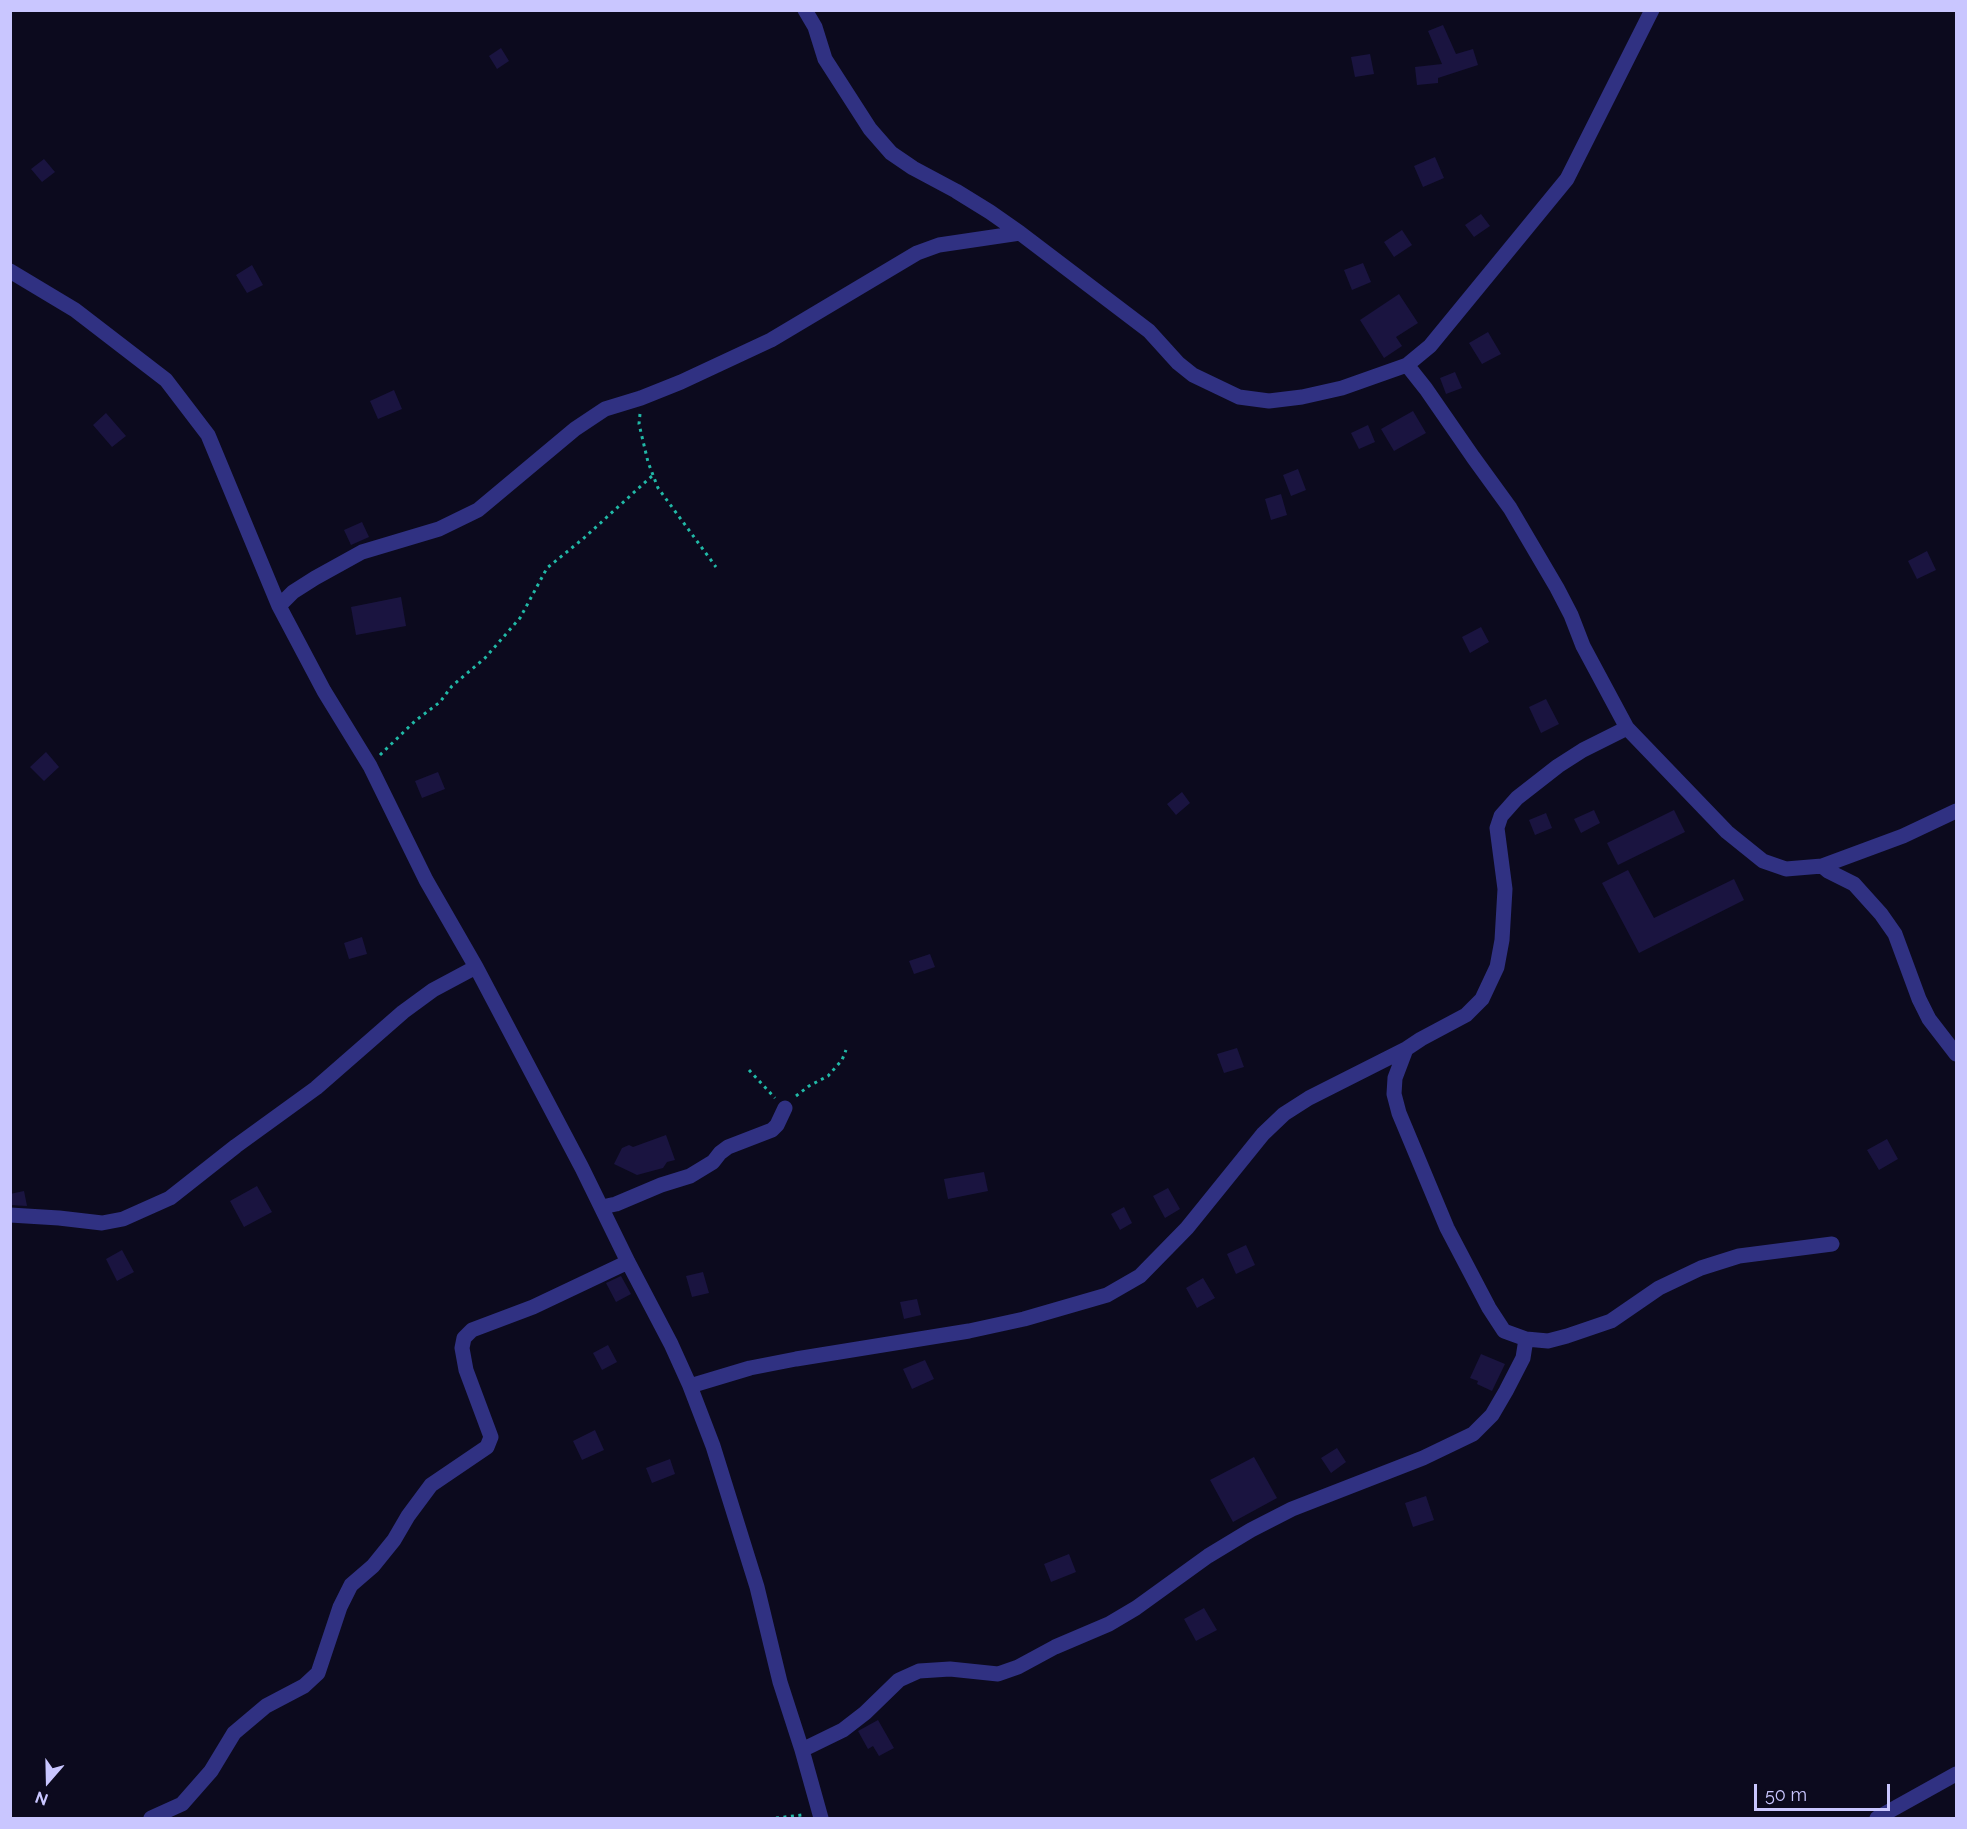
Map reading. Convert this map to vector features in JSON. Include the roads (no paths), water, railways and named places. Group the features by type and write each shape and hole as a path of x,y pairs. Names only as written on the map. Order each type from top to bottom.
{"street":[{"path":"805,10 815,27 825,59 870,129 891,153 990,212 1020,233 1149,331 1178,363 1194,375 1239,397 1269,401 1302,398 1342,388 1407,365 1430,346 1568,179 1652,10"},
{"path":"279,606 293,592 362,552 439,529 478,510 575,429 605,409 641,398 771,340 917,253 939,245 1020,233"},
{"path":"14,276 75,310 166,380 208,435 279,606 320,682 370,766 426,880 476,967 602,1207 690,1386 713,1446 757,1587 780,1682 820,1815"},
{"path":"1407,365 1510,508 1557,588 1583,646 1627,728 1727,832 1763,861 1786,869 1822,866 1913,832 1956,811"},
{"path":"690,1386 750,1368 969,1331 1024,1319 1107,1295 1140,1276 1187,1228 1263,1134 1284,1114 1466,1015 1482,999 1497,967 1502,940 1505,889 1497,828 1501,816 1518,798 1558,766 1583,750 1627,728"},
{"path":"1854,884 1852,863 1856,854"},
{"path":"1822,866 1854,884 1881,914 1895,934 1929,1019 1956,1053"},
{"path":"10,1215 102,1223 123,1219 170,1198 306,1095 403,1012 433,990 476,967"},
{"path":"1406,1049 1397,1072 1394,1094 1408,1136 1447,1228 1489,1308 1504,1331 1526,1340 1548,1341 1611,1321 1659,1288 1701,1268 1739,1256 1833,1244"},
{"path":"602,1207 616,1204 661,1185 690,1176 704,1168 728,1147 772,1130 786,1108"},
{"path":"151,1818 182,1803 212,1771 234,1733 266,1706 304,1686 318,1673 340,1606 351,1585 373,1566 394,1540 408,1515 431,1485 487,1447 491,1437 466,1370 462,1348 464,1338 472,1330 533,1307 628,1262"},
{"path":"802,1750 843,1730 865,1713 898,1680 919,1671 950,1669 998,1674 1018,1667 1055,1647 1109,1624 1136,1608 1208,1556 1292,1509 1423,1458 1473,1434 1492,1415 1506,1391 1523,1359 1526,1340"},
{"path":"1878,1818 1956,1774"}]}
